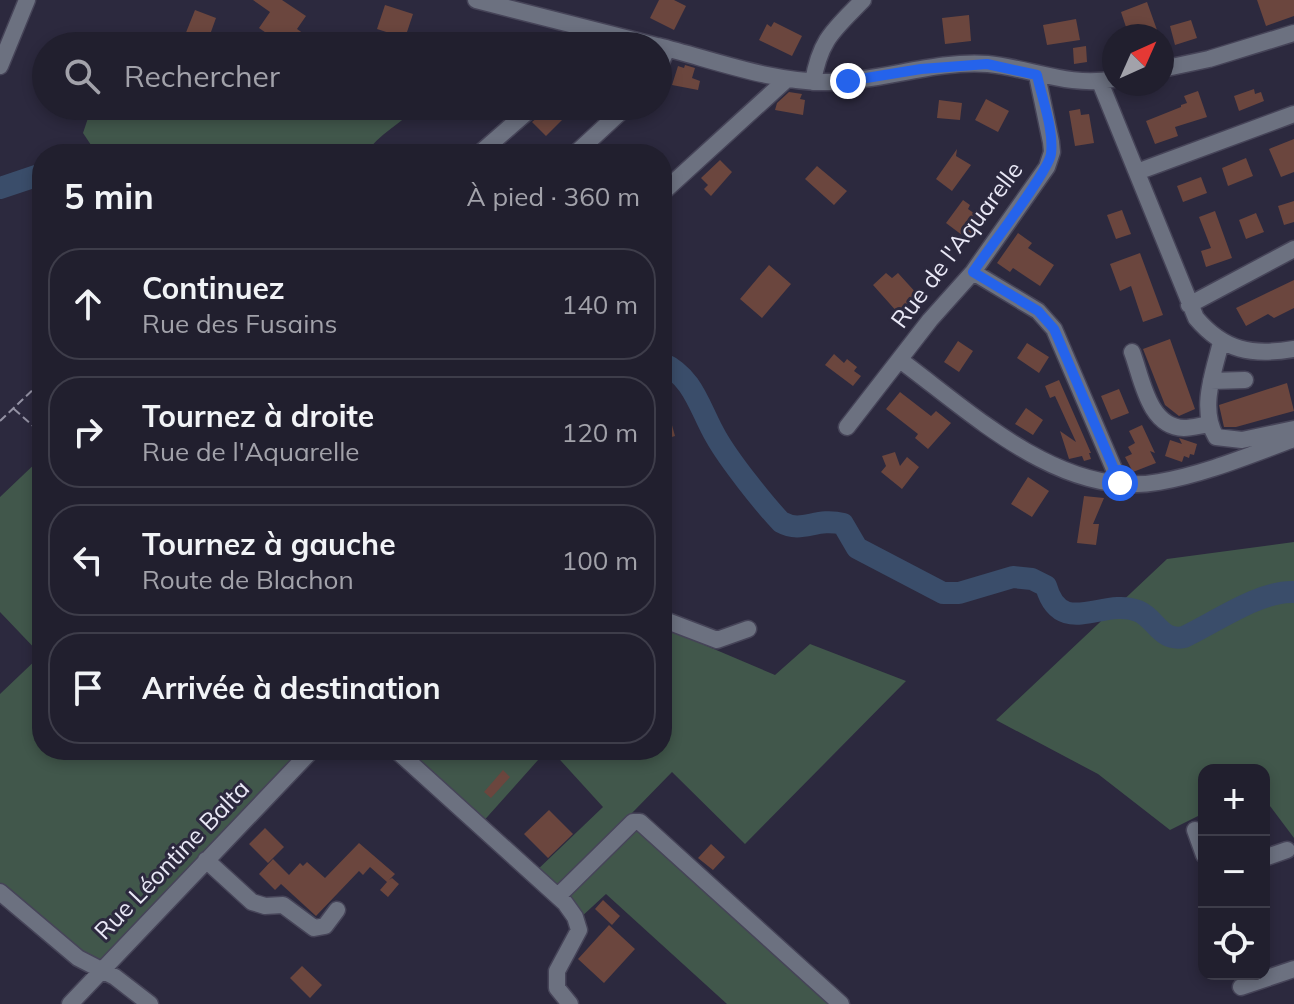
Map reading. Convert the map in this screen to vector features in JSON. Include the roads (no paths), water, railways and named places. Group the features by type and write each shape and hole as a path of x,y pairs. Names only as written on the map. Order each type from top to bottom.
{"street":[{"path":"0,66 27,0"},
{"path":"813,82 817,57 824,41 863,0"},
{"path":"486,1 580,32"},
{"path":"1174,66 1294,33"},
{"path":"672,50 787,79 813,82 848,81 921,69 987,64 1037,75 1102,80"},
{"name":"Rue de l'Aquarelle","path":"847,427 930,320 973,272 1050,159 1051,142 1037,75"},
{"path":"672,184 787,79"},
{"path":"1112,96 1137,172 1189,305 1204,328 1221,342 1240,349 1257,352 1294,349"},
{"path":"1137,172 1294,114"},
{"path":"490,144 518,120"},
{"path":"586,144 612,120"},
{"path":"1189,305 1294,249"},
{"path":"973,272 1038,311 1054,329 1120,483"},
{"path":"1221,342 1211,381 1208,411 1216,437 1242,440 1294,429"},
{"path":"1132,352 1154,413 1181,428 1210,424"},
{"path":"900,360 1020,446 1049,464 1085,478 1120,483 1157,483 1294,439"},
{"path":"1211,381 1245,380"},
{"path":"672,623 717,640 748,629"},
{"name":"Rue Léontine Balta","path":"70,1004 302,760"},
{"path":"407,760 558,896 575,917 579,930 557,971 557,988 570,1004"},
{"path":"558,896 633,822 640,822 841,1004"},
{"path":"1195,830 1198,838"},
{"path":"1270,856 1287,850"},
{"path":"206,860 252,902 265,906 283,905 314,928 325,926 337,910"},
{"path":"0,892 78,958 134,990 150,1004"},
{"path":"1241,987 1294,969"}],"waterway":[{"path":"0,188 32,177"},
{"path":"672,368 689,385 722,446 781,522 796,526 825,522 843,524 857,548 943,593 959,593 1013,577 1032,579 1046,586 1053,602 1062,610 1072,614 1125,608 1138,611 1164,633 1176,638 1184,637 1267,596 1294,592"}]}
